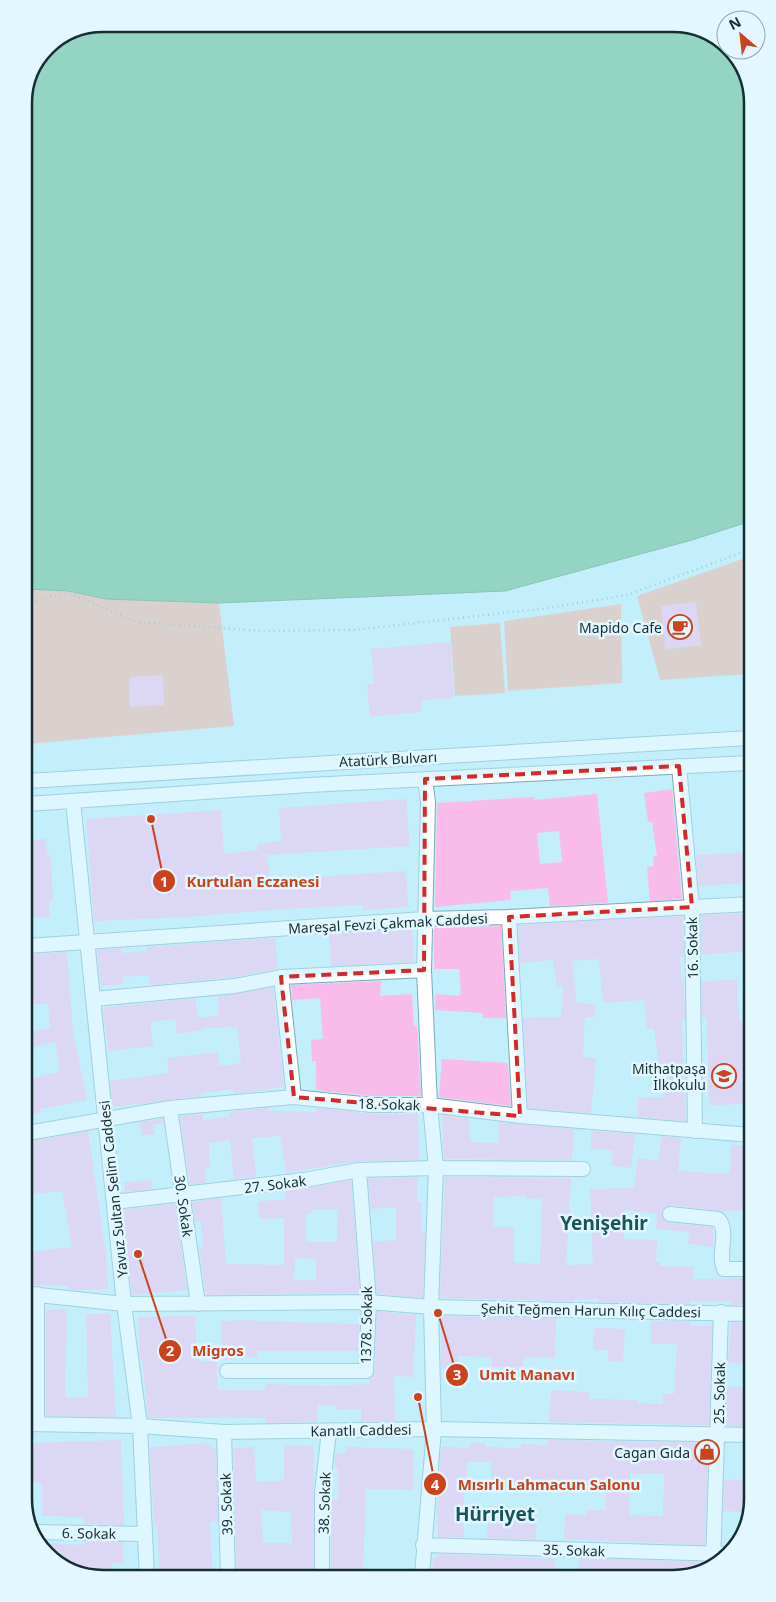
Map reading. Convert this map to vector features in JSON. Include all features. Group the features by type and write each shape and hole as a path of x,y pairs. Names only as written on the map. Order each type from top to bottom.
{"street":[{"name":"Atatürk Bulvarı","path":"33,781 744,738"},
{"name":"Atatürk Bulvarı","path":"32,804 425,779 744,762"},
{"name":"16. Sokak","path":"679,766 692,907 694,1130"},
{"path":"422,1569 434,1429 431,1307 436,1168 430,1105 424,970 428,802 425,779"},
{"name":"Yavuz Sultan Selim Caddesi","path":"73,801 124,1304 140,1426 147,1569"},
{"name":"Mareşal Fevzi Çakmak Caddesi","path":"32,946 424,919 509,917 744,904"},
{"path":"509,917 520,1116"},
{"path":"94,999 235,986 281,977 424,970"},
{"path":"281,977 294,1097"},
{"name":"18. Sokak","path":"32,1132 170,1108 294,1097 372,1105 430,1105 520,1116 603,1121 744,1134"},
{"name":"30. Sokak","path":"170,1108 198,1304"},
{"name":"27. Sokak","path":"114,1202 304,1180 359,1170 436,1168 584,1169"},
{"name":"1378. Sokak","path":"227,1371 366,1371 369,1302 359,1170"},
{"path":"670,1214 718,1219 723,1228 721,1263 724,1269 744,1270"},
{"path":"33,1424 33,1294 124,1304 369,1302 431,1307"},
{"name":"Şehit Teğmen Harun Kılıç Caddesi","path":"431,1307 744,1313"},
{"name":"25. Sokak","path":"717,1554 721,1312"},
{"name":"Kanatlı Caddesi","path":"33,1424 140,1426 224,1432 434,1429 744,1436"},
{"name":"38. Sokak","path":"322,1569 322,1492 329,1431"},
{"name":"39. Sokak","path":"224,1432 228,1569"},
{"name":"6. Sokak","path":"41,1532 145,1534"},
{"name":"35. Sokak","path":"423,1545 712,1558"}],"path":[{"path":"33,601 68,593 138,622 261,632 353,630 548,608 628,594 744,551"}],"highlighted area":[{"path":"679,766 692,907 509,917 520,1116 294,1097 281,977 424,970 425,779"}],"shaded area":[{"path":"94,33 677,33 695,36 708,42 716,47 716,60 729,60 738,76 744,104 744,523 692,540 505,591 219,603 106,599 69,591 33,589 33,99 35,85 40,72 47,60 57,50 81,36"},
{"path":"744,558 744,674 660,680 637,596"},
{"path":"33,589 69,591 106,599 219,603 234,726 33,744"},
{"path":"621,604 622,683 508,691 504,621"},
{"path":"500,623 505,693 455,696 450,627"}],"building":[{"path":"696,602 701,645 665,649 661,606"},
{"path":"450,642 454,698 421,700 422,712 370,717 367,684 374,684 371,649"},
{"path":"163,675 164,705 130,707 129,677"},
{"path":"672,789 682,899 650,901 647,867 654,866 653,856 657,856 652,822 648,822 644,793"},
{"path":"597,794 608,903 550,906 548,888 510,891 511,900 435,907 437,803 534,797 534,800","holes":["559,831 562,862 540,864 537,833"]},
{"path":"406,799 410,846 267,855 270,880 406,871 408,907 363,910 363,905 188,917 94,921 86,819 221,810 224,854 258,850 257,844 281,841 279,808"},
{"path":"46,839 47,855 51,855 53,900 49,900 50,917 32,918 32,840"},
{"path":"744,852 744,883 699,886 696,855"},
{"path":"744,913 744,951 701,955 701,915"},
{"path":"683,916 684,956 680,957 682,982 684,982 685,1019 682,1019 682,1026 686,1121 638,1117 638,1098 663,1097 654,1029 647,1029 644,1000 603,1003 599,959 572,961 577,1003 596,1004 595,1017 585,1017 583,1057 596,1058 591,1113 528,1108 523,1018 561,1017 563,986 557,987 553,960 520,963 518,925"},
{"path":"501,926 506,1018 483,1018 483,1013 435,1010 436,994 459,996 461,993 459,969 434,969 434,928"},
{"path":"412,929 414,962 331,966 329,934"},
{"path":"275,938 278,969 234,977 150,985 149,975 123,977 123,984 101,986 97,950 121,948 121,953 147,951 147,947"},
{"path":"67,952 73,1032 87,1100 40,1109 41,1113 32,1115 32,1078 60,1072 55,1042 32,1047 32,1032 50,1028 48,1003 32,1005 32,955"},
{"path":"737,980 739,1021 744,1020 744,1104 709,1105 707,1018 702,1018 702,981"},
{"path":"381,981 380,996 412,994 414,1026 417,1026 421,1096 372,1096 316,1090 316,1061 312,1061 311,1040 323,1039 320,998 292,1000 291,985"},
{"path":"273,987 284,1087 234,1094 233,1089 201,1093 201,1096 113,1107 110,1081 169,1073 167,1058 218,1052 219,1066 241,1063 237,1027 202,1028 203,1030 177,1034 175,1019 150,1022 153,1046 108,1051 103,1008 195,998 198,1018 218,1015 218,996"},
{"path":"442,1059 508,1063 511,1106 439,1097"},
{"path":"269,1108 269,1111 316,1112 316,1108 371,1114 418,1114 419,1160 358,1161 286,1173 280,1136 252,1138 256,1177 234,1179 230,1140 209,1143 210,1168 205,1168 205,1183 190,1184 180,1116 203,1114 203,1120 229,1117 229,1113 236,1111"},
{"path":"442,1115 470,1119 470,1142 498,1143 499,1122 585,1130 574,1130 572,1160 444,1159"},
{"path":"163,1118 163,1123 153,1125 155,1134 141,1135 140,1122"},
{"path":"88,1131 106,1254 108,1289 79,1290 68,1289 68,1286 32,1285 32,1252 72,1247 62,1191 32,1195 32,1141"},
{"path":"591,1131 635,1134 631,1168 611,1165 613,1151 591,1148"},
{"path":"661,1136 681,1138 678,1171 730,1174 731,1145 744,1145 744,1211 722,1211 671,1205 663,1209 662,1217 669,1223 713,1227 713,1247 688,1244 689,1232 656,1229 657,1214 624,1210 624,1239 657,1240 656,1262 660,1262 660,1266 694,1267 693,1279 744,1278 744,1305 731,1305 731,1302 690,1301 690,1304 598,1302 598,1299 573,1299 573,1301 440,1298 445,1177 571,1178 566,1265 593,1264 590,1189 634,1188 638,1158 659,1161","holes":["526,1196 526,1199 542,1198 540,1264 514,1263 514,1227 493,1227 494,1197"]},
{"path":"418,1177 417,1202 421,1202 421,1233 425,1233 423,1298 377,1294 373,1242 396,1240 396,1207 371,1209 368,1179"},
{"path":"151,1179 153,1189 125,1192 124,1183"},
{"path":"351,1180 360,1293 206,1295 199,1247 203,1247 201,1221 195,1221 192,1202 221,1198 226,1264 284,1265 284,1218 259,1219 258,1201 285,1200 284,1191","holes":["311,1210 338,1210 337,1242 306,1242 306,1214 312,1213","295,1258 316,1259 316,1280 294,1280"]},
{"path":"175,1204 187,1290 132,1295 123,1210"},
{"path":"67,1309 65,1397 88,1397 86,1314 110,1314 116,1417 46,1416 46,1310"},
{"path":"377,1311 416,1315 413,1377 394,1376 395,1421 361,1421 361,1409 336,1410 336,1406 318,1405 317,1422 265,1423 265,1418 148,1418 142,1359 140,1359 138,1317 195,1316 197,1361 217,1361 217,1390 266,1390 266,1384 327,1386 369,1384 369,1379 375,1371"},
{"path":"441,1316 556,1318 555,1358 524,1357 523,1367 492,1367 492,1357 458,1356 458,1369 441,1369"},
{"path":"256,1320 359,1324 358,1351 257,1351 257,1357 222,1359 221,1321"},
{"path":"651,1321 690,1321 690,1326 712,1326 709,1425 549,1422 551,1390 590,1392 589,1399 638,1400 638,1403 663,1404 663,1394 674,1394 677,1344 651,1344"},
{"path":"731,1322 744,1323 744,1364 728,1363"},
{"path":"594,1328 625,1329 623,1362 608,1361 608,1350 593,1350"},
{"path":"727,1387 744,1387 744,1426 726,1426"},
{"path":"121,1440 124,1525 84,1524 84,1517 42,1516 42,1483 32,1483 32,1443"},
{"path":"548,1440 708,1443 705,1545 564,1539 565,1514 586,1515 586,1510 606,1510 606,1487 491,1482 491,1462 467,1462 467,1477 464,1477 464,1537 438,1537 437,1501 441,1447 470,1448 470,1443 485,1443 485,1447 521,1448 521,1444 548,1445","holes":["630,1474 664,1474 663,1516 630,1515"]},
{"path":"211,1443 212,1449 216,1448 218,1521 210,1522 213,1569 159,1569 157,1525 154,1526 150,1447"},
{"path":"284,1445 314,1446 313,1569 237,1569 233,1448 254,1447 256,1482 279,1481 279,1479 284,1479","holes":["261,1510 291,1512 292,1543 263,1543"]},
{"path":"346,1447 414,1449 413,1490 366,1489 363,1569 331,1569 331,1499 338,1499 338,1469 335,1469 335,1453 346,1453"},
{"path":"724,1479 744,1480 742,1512 723,1511"},
{"path":"489,1506 537,1510 536,1540 487,1538"},
{"path":"84,1542 123,1542 123,1563 112,1563 112,1569 85,1567 60,1555 48,1543 84,1545"},
{"path":"438,1554 555,1559 555,1569 432,1569 433,1557 438,1557"},
{"path":"579,1558 704,1562 686,1568 672,1569 579,1569"}],"place":[{"name":"Mapido Cafe","path":"680,627"},
{"name":"Kurtulan Eczanesi","path":"151,819"},
{"name":"Mithatpaşa İlkokulu","path":"724,1076"},
{"name":"Migros","path":"138,1254"},
{"name":"Umit Manavı","path":"438,1313"},
{"name":"Mısırlı Lahmacun Salonu","path":"418,1397"},
{"name":"Cagan Gıda","path":"707,1452"}],"district":[{"name":"Yenişehir","path":"604,1223"},
{"name":"Hürriyet","path":"495,1514"}]}
